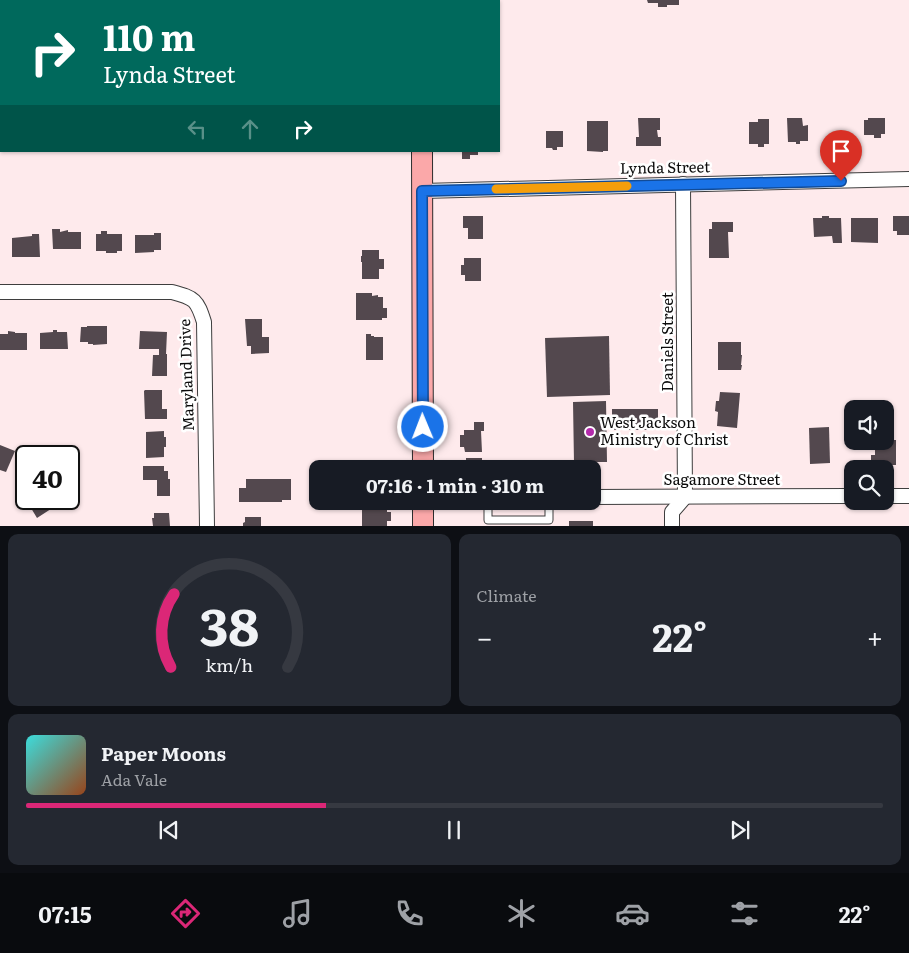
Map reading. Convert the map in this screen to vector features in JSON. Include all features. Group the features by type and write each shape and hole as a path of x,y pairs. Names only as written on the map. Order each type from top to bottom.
{"street":[{"path":"422,152 423,460"},
{"name":"Lynda Street","path":"422,191 909,179"},
{"name":"Daniels Street","path":"683,184 685,496"},
{"name":"Maryland Drive","path":"0,292 172,292 189,297 199,307 204,322 207,526"},
{"path":"672,526 672,512 685,496"},
{"name":"Sagamore Street","path":"601,497 844,496"},
{"path":"894,496 909,496"},
{"path":"423,510 423,526"}],"lane":[{"path":"488,510 488,520 549,520 549,510"}],"building":[{"path":"647,0 679,0 679,5 658,7 658,3 648,3"},
{"path":"638,118 660,118 660,130 657,130 658,137 661,137 661,146 636,146 636,137 639,137"},
{"path":"787,118 802,118 803,126 808,125 808,141 800,141 800,144 788,142"},
{"path":"868,118 885,118 885,134 881,134 881,138 874,138 874,135 864,135 864,120 868,120"},
{"path":"758,119 769,119 769,144 764,144 764,147 758,147 758,144 749,144 749,122 758,122"},
{"path":"587,121 608,121 608,151 587,151"},
{"path":"546,131 563,131 563,147 557,147 557,150 546,148"},
{"path":"462,152 478,152 478,155 470,155 470,159 462,159"},
{"path":"463,216 483,216 483,239 468,239 468,228 463,228"},
{"path":"822,216 841,218 842,243 833,243 832,236 814,237 813,218 822,218"},
{"path":"893,216 909,216 909,235 897,235 897,231 893,231"},
{"path":"851,218 878,218 878,243 851,242"},
{"path":"712,222 733,222 733,232 728,232 729,258 709,258 709,229 712,229"},
{"path":"52,229 60,229 60,232 68,230 68,232 81,232 81,249 53,249"},
{"path":"101,231 107,231 107,234 122,234 122,251 106,253 106,251 96,251 96,234 101,234"},
{"path":"154,233 161,233 161,250 135,253 135,235 154,235"},
{"path":"32,234 39,234 40,257 12,257 12,238 32,236"},
{"path":"362,250 379,250 379,259 384,259 384,269 379,269 379,279 362,279"},
{"path":"464,258 481,258 481,281 465,281 465,275 461,275 461,265 464,265"},
{"path":"356,293 372,293 372,296 378,295 378,297 383,297 383,308 387,308 387,318 382,318 382,320 356,320"},
{"path":"245,319 262,319 262,337 269,337 269,353 251,354 251,346 247,346"},
{"path":"107,326 107,344 93,345 88,344 88,342 80,342 81,327"},
{"path":"53,330 67,332 68,349 40,349 40,333 53,332"},
{"path":"8,331 27,333 27,350 0,350 0,334 8,334"},
{"path":"140,331 167,332 167,376 152,376 153,355 159,355 159,349 139,349"},
{"path":"366,334 371,334 374,337 383,337 383,360 366,360"},
{"path":"609,336 610,395 547,397 545,338"},
{"path":"718,342 741,342 741,370 718,370"},
{"path":"145,390 162,390 162,409 167,409 167,419 145,419"},
{"path":"720,392 740,393 737,428 717,426 718,412 715,411 716,401 719,401"},
{"name":"West Jackson Ministry of Christ","path":"606,401 607,462 601,462 601,460 574,460 573,402"},
{"path":"612,409 658,409 658,430 612,430"},
{"path":"474,422 484,422 484,431 481,431 482,452 465,452 464,447 460,447 460,435 464,435 464,430 474,430"},
{"path":"829,427 830,463 810,464 809,428"},
{"path":"164,431 166,447 164,447 164,457 146,458 146,432"},
{"path":"894,440 896,440 896,465 894,465 894,460 871,460 871,455 875,455 875,450 894,450"},
{"path":"0,445 15,451 6,472 0,470"},
{"path":"466,458 482,458 482,460 466,460"},
{"path":"143,466 164,466 164,471 168,471 168,479 170,479 170,496 157,496 157,480 143,480"},
{"path":"246,479 291,479 291,500 282,500 282,502 239,502 239,488 246,488"},
{"path":"32,510 49,510 37,518"},
{"path":"362,510 387,510 387,512 391,512 391,521 387,521 387,526 362,526"},
{"path":"154,513 169,513 170,526 153,526 152,518 154,518"},
{"path":"245,517 261,517 261,526 243,526"},
{"path":"569,521 593,521 593,526 569,526"}],"slow traffic":[{"path":"496,189 627,186"}],"place":[{"name":"West Jackson Ministry of Christ","path":"590,432"}],"route":[{"path":"423,427 422,191 841,181"}]}
